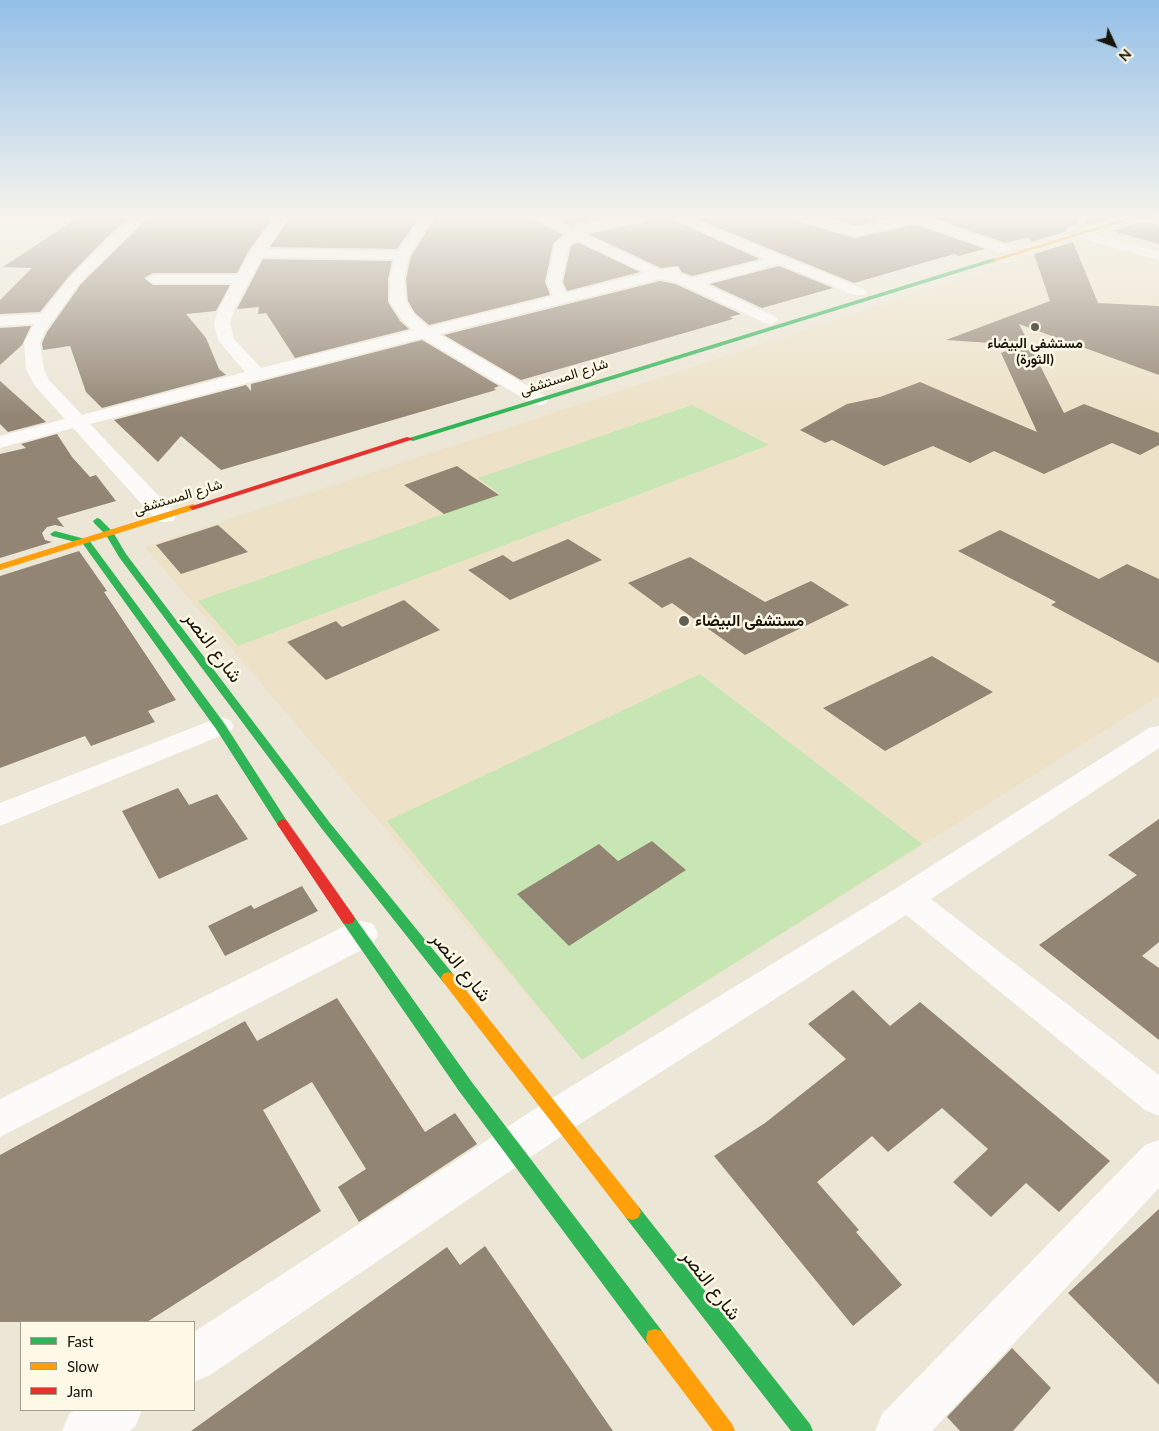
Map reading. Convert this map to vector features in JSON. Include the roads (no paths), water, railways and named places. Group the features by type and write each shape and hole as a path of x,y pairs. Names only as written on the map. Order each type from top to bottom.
{"main road":[{"name":"شارع المستشفى","path":"360,442 532,397 890,283"},
{"name":"شارع المستشفى","path":"0,567 110,534 156,508 917,283"},
{"name":"شارع المستشفى","path":"86,542 51,536 114,516"},
{"name":"شارع النصر","path":"89,524 110,534 122,555 322,828 558,1116 803,1431"},
{"path":"86,542 220,726 465,1086 725,1431"}],"street":[{"path":"73,283 36,330 32,342 35,369 41,382 156,508"},
{"path":"241,283 226,310 222,324 226,340 257,374"},
{"path":"397,283 398,302 408,317 427,334 532,397"},
{"path":"554,283 561,298"},
{"path":"0,442 257,374 427,334 561,298 641,283"},
{"path":"690,283 770,320"},
{"path":"836,283 859,292"},
{"path":"0,321 46,318"},
{"path":"0,815 220,726"},
{"path":"195,1358 558,1116 1155,743"},
{"path":"908,898 1159,1098"},
{"path":"0,1119 361,934"},
{"path":"899,1431 1159,1159"},
{"path":"86,1431 116,1411"}],"place":[{"name":"مستشفى البيضاء (الثورة)","path":"1035,327"},
{"name":"مستشفى البيضاء","path":"684,621"}]}
